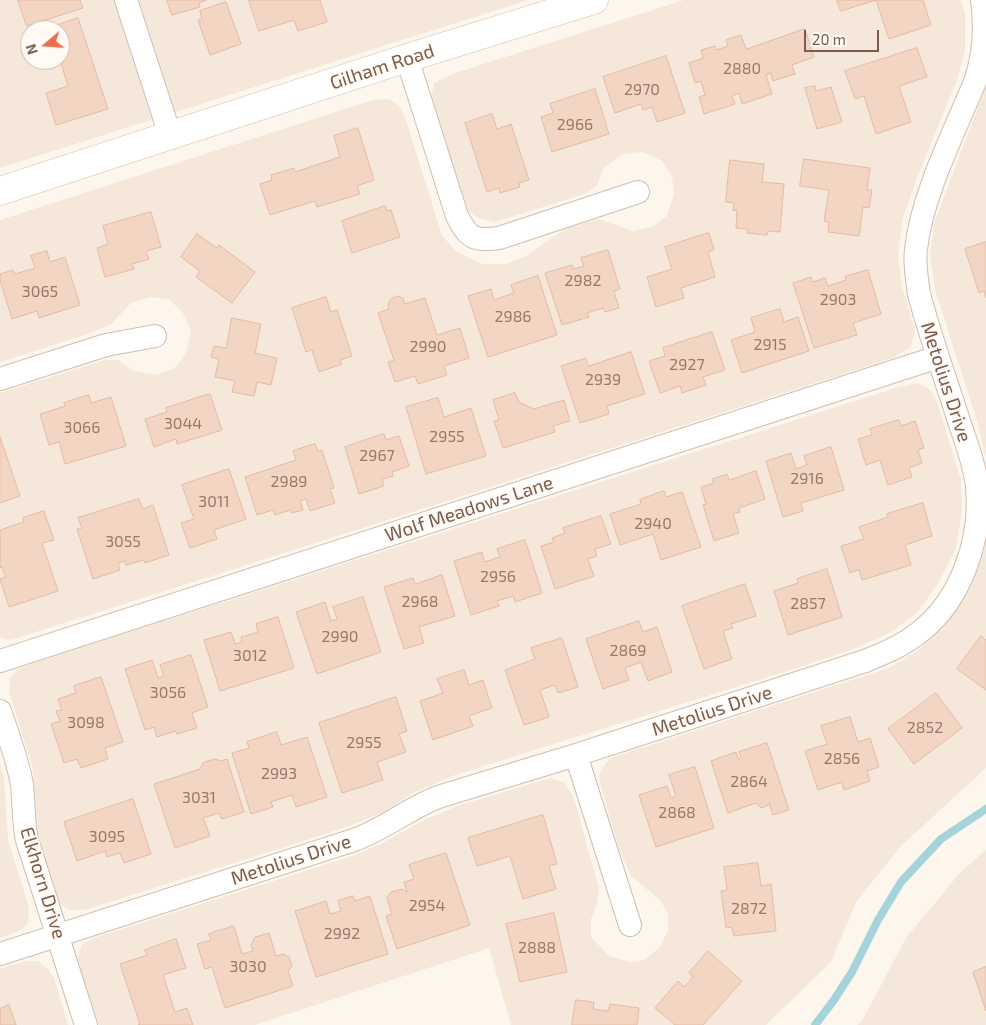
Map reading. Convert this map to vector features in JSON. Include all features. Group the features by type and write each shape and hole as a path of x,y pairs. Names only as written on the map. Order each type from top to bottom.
{"street":[{"path":"126,0 170,136"},
{"name":"Gilham Road","path":"0,191 407,58 594,0"},
{"name":"Metolius Drive","path":"0,954 354,840 385,827 416,807 438,797 576,755 865,661 904,644 923,630 935,617 959,583 975,536 978,509 974,470 919,294 916,274 916,250 925,206 976,79 981,62 985,27 982,0"},
{"path":"407,58 456,216 464,231 474,238 485,240 499,238 638,192"},
{"path":"0,378 106,345 155,336"},
{"name":"Wolf Meadows Lane","path":"0,661 938,357"},
{"name":"Elkhorn Drive","path":"0,710 20,774 26,840 86,1025"},
{"path":"576,755 630,925"}],"shaded area":[{"path":"0,0 528,0 0,168"},
{"path":"684,0 961,0 965,13 965,51 957,80 917,178 903,218 898,252 902,286 915,332 911,347 893,358 350,532 11,640 0,638 0,393 104,360 118,360 133,371 156,375 175,368 186,353 191,331 183,313 170,300 151,297 131,303 110,325 88,334 0,362 0,220 373,100 389,99 399,106 406,120 442,236 457,252 482,264 506,264 526,256 565,229 598,219 633,231 652,227 667,216 674,194 672,177 662,161 642,152 622,154 603,169 597,185 585,194 495,222 478,218 467,210 431,99 434,83 452,74"},
{"path":"986,86 986,458 977,421 935,290 930,256 934,223"},
{"path":"918,383 931,390 938,404 961,481 962,511 956,549 937,585 917,613 891,632 859,647 800,667 455,775 413,793 383,812 307,840 84,910 70,910 59,904 38,840 33,769 9,692 10,679 17,669 899,387"},
{"path":"986,540 986,768 901,846 856,902 831,962 766,1025 511,1025 489,948 255,1025 99,1025 77,961 82,944 94,938 355,855 384,842 426,819 460,805 551,778 564,782 573,795 599,889 591,919 591,937 609,956 630,962 644,960 659,948 668,931 668,915 661,901 631,876 618,847 599,779 601,770 610,758 889,668 920,649 945,625 968,593 982,558"},
{"path":"0,765 4,777 8,840 29,908 28,923 20,931 0,938"},
{"path":"986,850 986,1025 857,1025 862,1021 906,938 959,874"},
{"path":"25,961 38,961 47,968 54,978 68,1025 0,1025 0,969"}],"building":[{"path":"18,0 80,0 83,8 46,20 25,20"},
{"path":"167,0 207,0 199,3 200,7 172,15"},
{"path":"249,0 320,0 327,22 298,31 294,20 259,31"},
{"path":"837,0 876,0 841,11"},
{"path":"876,0 923,0 931,25 889,39"},
{"path":"226,2 241,44 210,55 198,20 202,19 200,11"},
{"path":"78,18 108,109 56,125 46,93 68,86 63,70 70,70 70,21"},
{"path":"805,29 814,57 792,65 795,74 773,81 771,73 766,75 772,94 742,104 739,93 732,96 735,104 704,114 699,97 705,95 701,81 695,83 689,63 703,58 701,50 715,46 716,50 728,46 726,40 741,35 746,49"},
{"path":"917,48 927,77 899,86 911,122 876,134 864,96 855,99 845,71"},
{"path":"666,56 685,113 657,122 652,107 643,110 641,104 615,113 603,77"},
{"path":"815,86 816,91 831,87 842,122 817,129 805,88"},
{"path":"595,89 609,134 552,152 541,117 553,113 550,104"},
{"path":"492,114 497,129 511,124 529,180 519,183 520,187 500,193 499,188 487,192 465,123"},
{"path":"358,128 374,180 357,186 360,194 317,207 315,201 270,215 260,184 272,180 271,175 294,168 295,172 340,157 334,136"},
{"path":"804,159 870,168 867,190 872,190 869,208 863,207 859,236 828,232 829,222 824,221 829,190 800,186"},
{"path":"730,160 764,164 762,182 784,184 780,232 768,231 767,235 747,233 748,229 736,228 737,211 733,210 734,203 726,202"},
{"path":"385,206 387,211 391,210 400,237 352,253 342,221"},
{"path":"151,212 161,247 146,251 149,259 132,264 134,269 105,277 97,248 108,244 103,226"},
{"path":"709,233 714,250 708,252 715,277 681,288 684,298 656,307 647,277 672,269 665,247"},
{"path":"197,234 217,248 219,245 255,272 232,303 196,277 200,271 181,257"},
{"path":"986,242 986,298 984,291 979,293 965,249"},
{"path":"608,250 620,289 614,291 619,308 605,312 603,308 587,313 589,317 562,325 545,273 572,265 573,269 584,266 581,258"},
{"path":"47,251 50,262 65,257 80,305 39,318 37,311 12,319 0,280 0,274 13,270 15,274 35,268 31,256"},
{"path":"868,270 881,314 853,323 857,335 814,348 793,283 811,277 813,282 825,278 828,286 846,280 845,277"},
{"path":"538,276 557,335 488,357 468,296 491,289 494,300 514,293 511,285"},
{"path":"398,296 403,298 405,304 425,298 437,335 460,328 469,358 444,366 447,375 418,384 415,376 395,382 388,362 394,360 378,313 389,309 388,304 391,299"},
{"path":"326,297 331,312 337,310 352,356 340,360 342,364 319,372 312,350 306,352 292,308"},
{"path":"780,309 784,322 798,317 809,351 742,373 731,340 755,332 751,318"},
{"path":"232,318 261,324 255,353 277,358 271,385 257,382 254,396 232,392 235,381 215,377 219,359 211,357 214,346 226,348"},
{"path":"712,332 725,370 703,377 706,385 682,393 680,386 660,393 649,361 665,356 663,348"},
{"path":"631,352 645,394 607,406 609,414 580,423 561,366 586,358 588,366"},
{"path":"515,393 519,402 534,409 564,400 570,421 553,426 555,432 503,448 494,421 499,420 493,400"},
{"path":"210,394 222,430 177,444 176,439 154,447 145,419 167,412 166,408"},
{"path":"89,395 91,403 111,397 126,446 65,464 59,442 49,445 40,414 65,406 64,403"},
{"path":"438,398 444,417 471,408 486,456 426,474 406,407"},
{"path":"899,420 901,426 915,421 924,448 918,450 922,463 909,468 912,477 888,485 880,460 866,465 858,439 872,435 870,429"},
{"path":"384,434 386,440 399,436 409,466 392,472 393,476 382,479 384,486 359,494 345,447"},
{"path":"0,437 20,496 0,503"},
{"path":"315,444 318,451 322,450 334,488 330,489 335,503 310,511 306,499 300,501 303,510 292,513 290,510 275,515 273,510 257,515 245,477 296,460 293,451"},
{"path":"831,447 844,490 801,503 803,511 783,517 766,461 791,453 796,469 807,465 804,456"},
{"path":"229,469 246,519 214,530 217,539 190,548 181,523 194,519 182,485"},
{"path":"756,471 765,499 739,508 740,512 733,514 739,533 714,541 703,505 706,504 701,487 714,483 712,479 727,474 729,480"},
{"path":"664,491 666,497 682,492 701,547 661,560 653,534 620,545 610,514 641,504 640,500"},
{"path":"139,499 143,509 153,505 169,555 145,563 144,560 126,565 125,561 118,563 120,570 93,579 77,529 82,528 78,518"},
{"path":"923,503 932,536 905,545 911,565 862,580 859,570 850,573 841,546 864,539 859,527 888,517 887,514"},
{"path":"44,511 54,540 42,543 58,591 9,607 0,579 6,577 2,567 0,568 0,530 24,522 23,518"},
{"path":"601,516 611,544 595,549 597,556 588,559 594,576 555,589 541,546 554,542 552,538 565,533 563,528"},
{"path":"525,540 542,593 515,602 513,596 497,601 499,606 471,615 454,561 482,552 484,562 500,557 497,549"},
{"path":"827,569 842,617 788,635 774,591 798,583 797,579"},
{"path":"442,575 455,616 419,627 424,643 404,649 384,587 413,578 415,584"},
{"path":"745,584 756,616 731,624 733,628 723,631 732,659 704,669 682,606"},
{"path":"363,597 381,652 317,674 296,612 325,602 331,621 337,619 333,607"},
{"path":"278,617 294,668 220,691 204,640 231,632 235,644 242,642 241,637 258,632 256,624"},
{"path":"639,621 643,632 657,627 672,672 648,681 641,662 625,668 629,680 603,689 586,639"},
{"path":"981,636 986,640 986,690 957,669"},
{"path":"562,638 578,687 558,693 555,685 540,690 549,717 524,725 505,670 535,659 531,648"},
{"path":"191,655 208,707 192,713 197,728 177,734 176,731 157,737 154,727 145,730 125,669 152,660 158,678 164,676 160,665"},
{"path":"464,670 469,685 483,680 492,708 469,716 473,726 433,740 420,701 443,693 437,679"},
{"path":"101,677 123,742 105,748 108,759 81,768 77,759 64,763 51,724 60,721 56,711 62,710 58,699 76,693 74,686"},
{"path":"936,693 962,728 914,764 888,729"},
{"path":"396,697 407,731 399,734 406,752 377,762 383,780 342,793 319,723"},
{"path":"850,717 858,742 870,738 879,767 867,771 870,781 844,790 842,782 818,790 805,751 827,744 821,726"},
{"path":"277,732 281,745 307,737 327,797 296,807 292,795 271,802 273,807 251,814 232,753 249,748 247,742"},
{"path":"767,743 789,810 773,815 769,803 761,808 756,803 728,813 711,761 736,752 738,759 741,758 739,752"},
{"path":"215,759 221,761 227,759 244,812 222,819 219,813 203,818 210,836 175,848 154,784 200,769 203,763"},
{"path":"695,767 714,828 656,847 639,795 667,786 671,798 676,796 669,775"},
{"path":"133,799 151,854 124,863 120,853 107,857 105,851 77,861 64,822"},
{"path":"543,815 557,864 549,866 556,889 523,899 510,856 477,866 468,838"},
{"path":"446,853 470,925 397,949 386,916 392,914 387,898 391,892 402,889 407,892 404,882 414,879 409,865"},
{"path":"758,863 761,886 771,884 776,931 734,936 732,927 726,928 721,891 727,890 724,867"},
{"path":"353,896 355,901 370,896 388,954 316,977 295,911 326,901 330,914 341,911 338,901"},
{"path":"554,913 567,972 520,982 506,924"},
{"path":"234,926 242,954 253,951 251,945 255,937 269,933 276,956 283,954 289,957 292,966 288,971 293,986 225,1008 212,967 205,969 197,944 211,940 209,934"},
{"path":"176,939 186,968 163,975 175,1012 187,1008 193,1025 138,1025 140,1024 120,964 147,955 145,950"},
{"path":"708,951 742,981 703,1025 675,1025 655,1008 678,981 684,987 693,977 689,973"},
{"path":"986,967 986,1011 973,972"},
{"path":"576,1000 594,1002 593,1009 608,1011 610,1004 639,1008 637,1025 572,1025"},
{"path":"9,1005 16,1025 0,1025 0,1009"}],"waterway":[{"path":"815,1025 852,972 878,920 901,882 941,839 986,809"}]}
